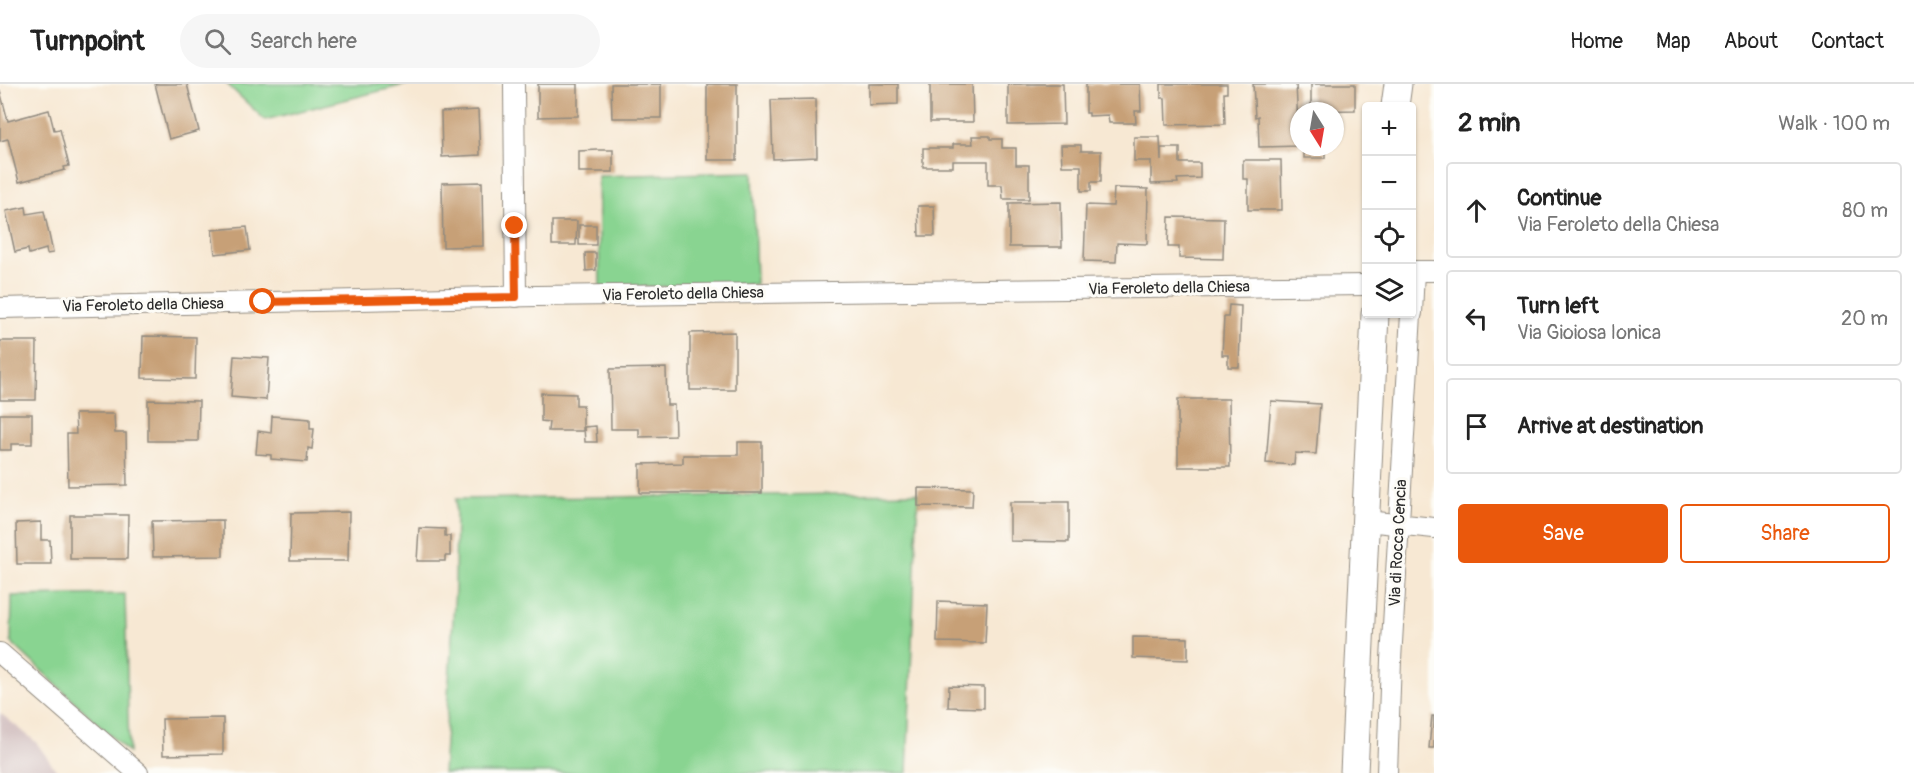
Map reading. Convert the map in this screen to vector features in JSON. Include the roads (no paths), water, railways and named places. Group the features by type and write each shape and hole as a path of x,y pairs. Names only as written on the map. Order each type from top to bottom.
{"main road":[{"path":"1396,102 1398,84"},
{"name":"Via di Rocca Cencia","path":"1354,773 1375,318"}],"street":[{"path":"514,84 516,297"},
{"path":"1416,271 1434,271"},
{"name":"Via Feroleto della Chiesa","path":"0,308 516,297 1362,285"},
{"name":"Via di Rocca Cencia","path":"1387,773 1412,318"},
{"path":"1366,521 1434,528"},
{"path":"0,653 138,773"}]}
